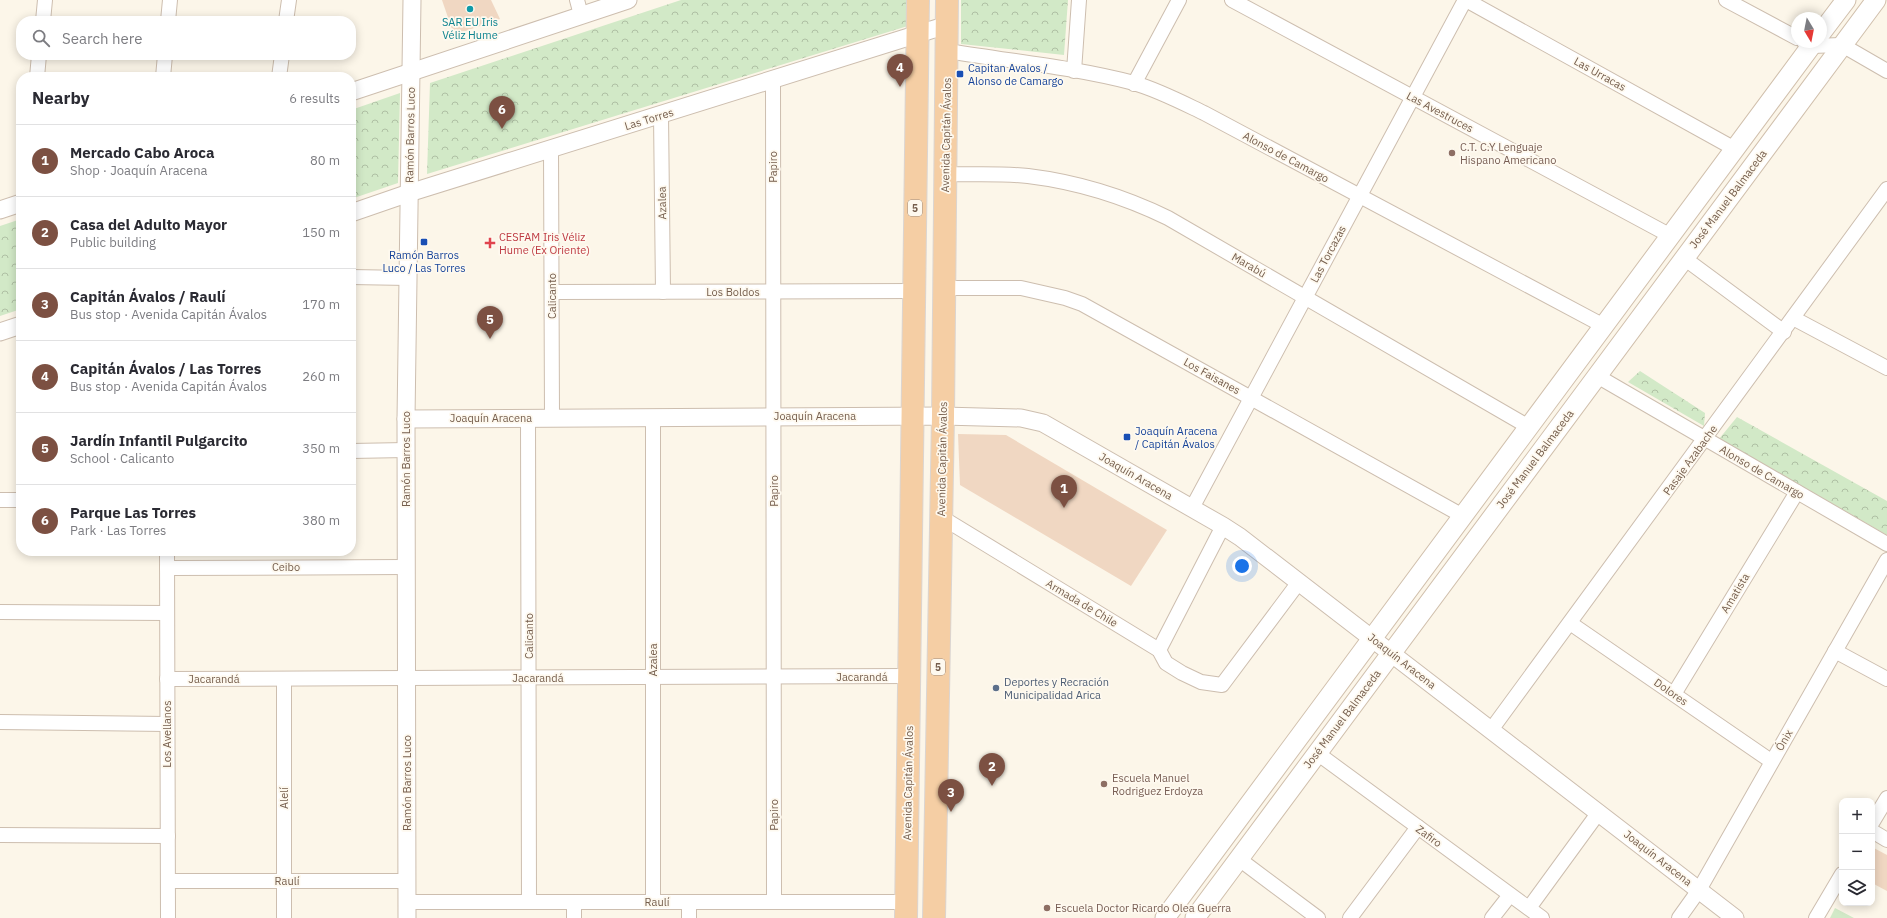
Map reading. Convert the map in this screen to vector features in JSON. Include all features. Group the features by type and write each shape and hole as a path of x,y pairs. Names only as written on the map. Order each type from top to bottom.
{"highway":[{"name":"Avenida Capitán Ávalos","path":"906,910 918,0"},
{"name":"Avenida Capitán Ávalos","path":"934,918 943,416 947,0"}],"main road":[{"path":"1827,21 1846,0"},
{"name":"José Manuel Balmaceda","path":"1195,918 1876,0"},
{"path":"1164,918 1735,149 1804,48"}],"street":[{"path":"43,16 45,0"},
{"path":"168,16 170,0"},
{"path":"287,16 289,0"},
{"name":"Ramón Barros Luco","path":"407,910 406,419 412,0"},
{"path":"356,90 412,71 579,8 628,0"},
{"path":"1074,71 1079,0"},
{"path":"1134,84 1179,0"},
{"name":"Las Avestruces","path":"1232,0 1671,236"},
{"name":"Las Torcazas","path":"1192,508 1465,0"},
{"name":"Las Urracas","path":"1465,0 1735,149"},
{"path":"1726,0 1791,31"},
{"name":"Las Torres","path":"356,211 947,25"},
{"path":"1827,43 1842,45 1887,71"},
{"name":"Alonso de Camargo","path":"947,51 1074,71 1134,84 1161,93 1204,113 1604,326"},
{"path":"37,72 38,60"},
{"path":"163,72 165,60"},
{"path":"280,72 281,60"},
{"name":"Papiro","path":"773,80 774,902"},
{"name":"Azalea","path":"661,115 663,292"},
{"name":"Calicanto","path":"551,149 552,418"},
{"name":"Marabú","path":"945,174 1027,176 1086,187 1117,196 1168,218 1529,427"},
{"name":"Pasaje Azabache","path":"1491,730 1784,332 1887,189"},
{"path":"0,210 16,205"},
{"path":"1684,258 1784,332"},
{"path":"356,277 408,278"},
{"name":"Los Faisanes","path":"944,288 1021,288 1064,298 1082,304 1463,516"},
{"name":"Los Boldos","path":"552,292 914,291"},
{"path":"1793,318 1887,368"},
{"path":"0,332 16,327"},
{"name":"Alonso de Camargo","path":"1596,376 1887,544"},
{"name":"Joaquín Aracena","path":"406,419 943,416 1021,418 1043,423 1223,526 1392,653 1735,918"},
{"name":"Calicanto","path":"528,418 529,902"},
{"name":"Azalea","path":"653,418 653,902"},
{"path":"356,451 406,450"},
{"name":"Amatista","path":"1674,694 1797,492"},
{"path":"0,500 16,500"},
{"name":"Armada de Chile","path":"941,517 1159,650 1166,663 1201,682 1222,685 1299,582"},
{"path":"1159,650 1223,526"},
{"name":"Los Avellanos","path":"167,556 168,918"},
{"name":"Ónix","path":"1679,918 1699,890 1771,761 1887,560"},
{"name":"Ceibo","path":"167,568 406,567"},
{"path":"0,612 167,613"},
{"name":"Dolores","path":"1570,622 1771,761"},
{"path":"1835,651 1887,679"},
{"name":"Jacarandá","path":"167,679 910,676"},
{"name":"Alelí","path":"284,679 284,918"},
{"path":"0,722 167,724"},
{"name":"Zafiro","path":"1317,753 1542,918"},
{"path":"1875,818 1887,798"},
{"path":"1529,908 1599,812"},
{"path":"1350,918 1418,827"},
{"path":"1875,833 1887,840"},
{"path":"0,835 168,836"},
{"path":"1239,858 1318,918"},
{"path":"1816,918 1839,879"},
{"name":"Raulí","path":"168,881 407,881"},
{"path":"1492,918 1510,895"},
{"name":"Raulí","path":"407,910 529,902 774,902 906,910"},
{"path":"574,902 574,918"},
{"path":"689,902 689,918"}],"green space":[{"path":"681,0 911,0 911,25 427,174 430,83"},
{"path":"961,0 1068,0 1064,55 961,44"},
{"path":"400,93 398,183 356,197 356,108"},
{"path":"16,221 16,311 0,316 0,226"},
{"path":"1640,371 1705,413 1704,426 1628,382"},
{"path":"1737,417 1887,501 1887,535 1719,439"},
{"path":"1835,908 1854,918 1830,918"}],"building":[{"name":"SAR EU Iris Véliz Hume","path":"442,0 491,0 500,19 454,35"},
{"path":"958,434 1006,435 1167,530 1131,586 960,485"},
{"path":"1875,849 1887,855 1887,891 1875,885"}],"place":[{"name":"SAR EU Iris Véliz Hume","path":"470,9"},
{"name":"Capitan Avalos / Alonso de Camargo","path":"960,74"},
{"name":"Capitán Ávalos / Las Torres","path":"900,87"},
{"name":"Parque Las Torres","path":"502,129"},
{"name":"C.T. C.Y Lenguaje Hispano Americano","path":"1452,153"},
{"name":"Ramón Barros Luco / Las Torres","path":"424,242"},
{"name":"CESFAM Iris Véliz Hume (Ex Oriente)","path":"490,243"},
{"name":"Jardín Infantil Pulgarcito","path":"490,339"},
{"name":"Joaquín Aracena / Capitán Ávalos","path":"1127,437"},
{"name":"Mercado Cabo Aroca","path":"1064,508"},
{"name":"Deportes y Recración Municipalidad Arica","path":"996,688"},
{"name":"Escuela Manuel Rodriguez Erdoyza","path":"1104,784"},
{"name":"Casa del Adulto Mayor","path":"992,786"},
{"name":"Capitán Ávalos / Raulí","path":"951,812"},
{"name":"Escuela Doctor Ricardo Olea Guerra","path":"1047,908"}]}
